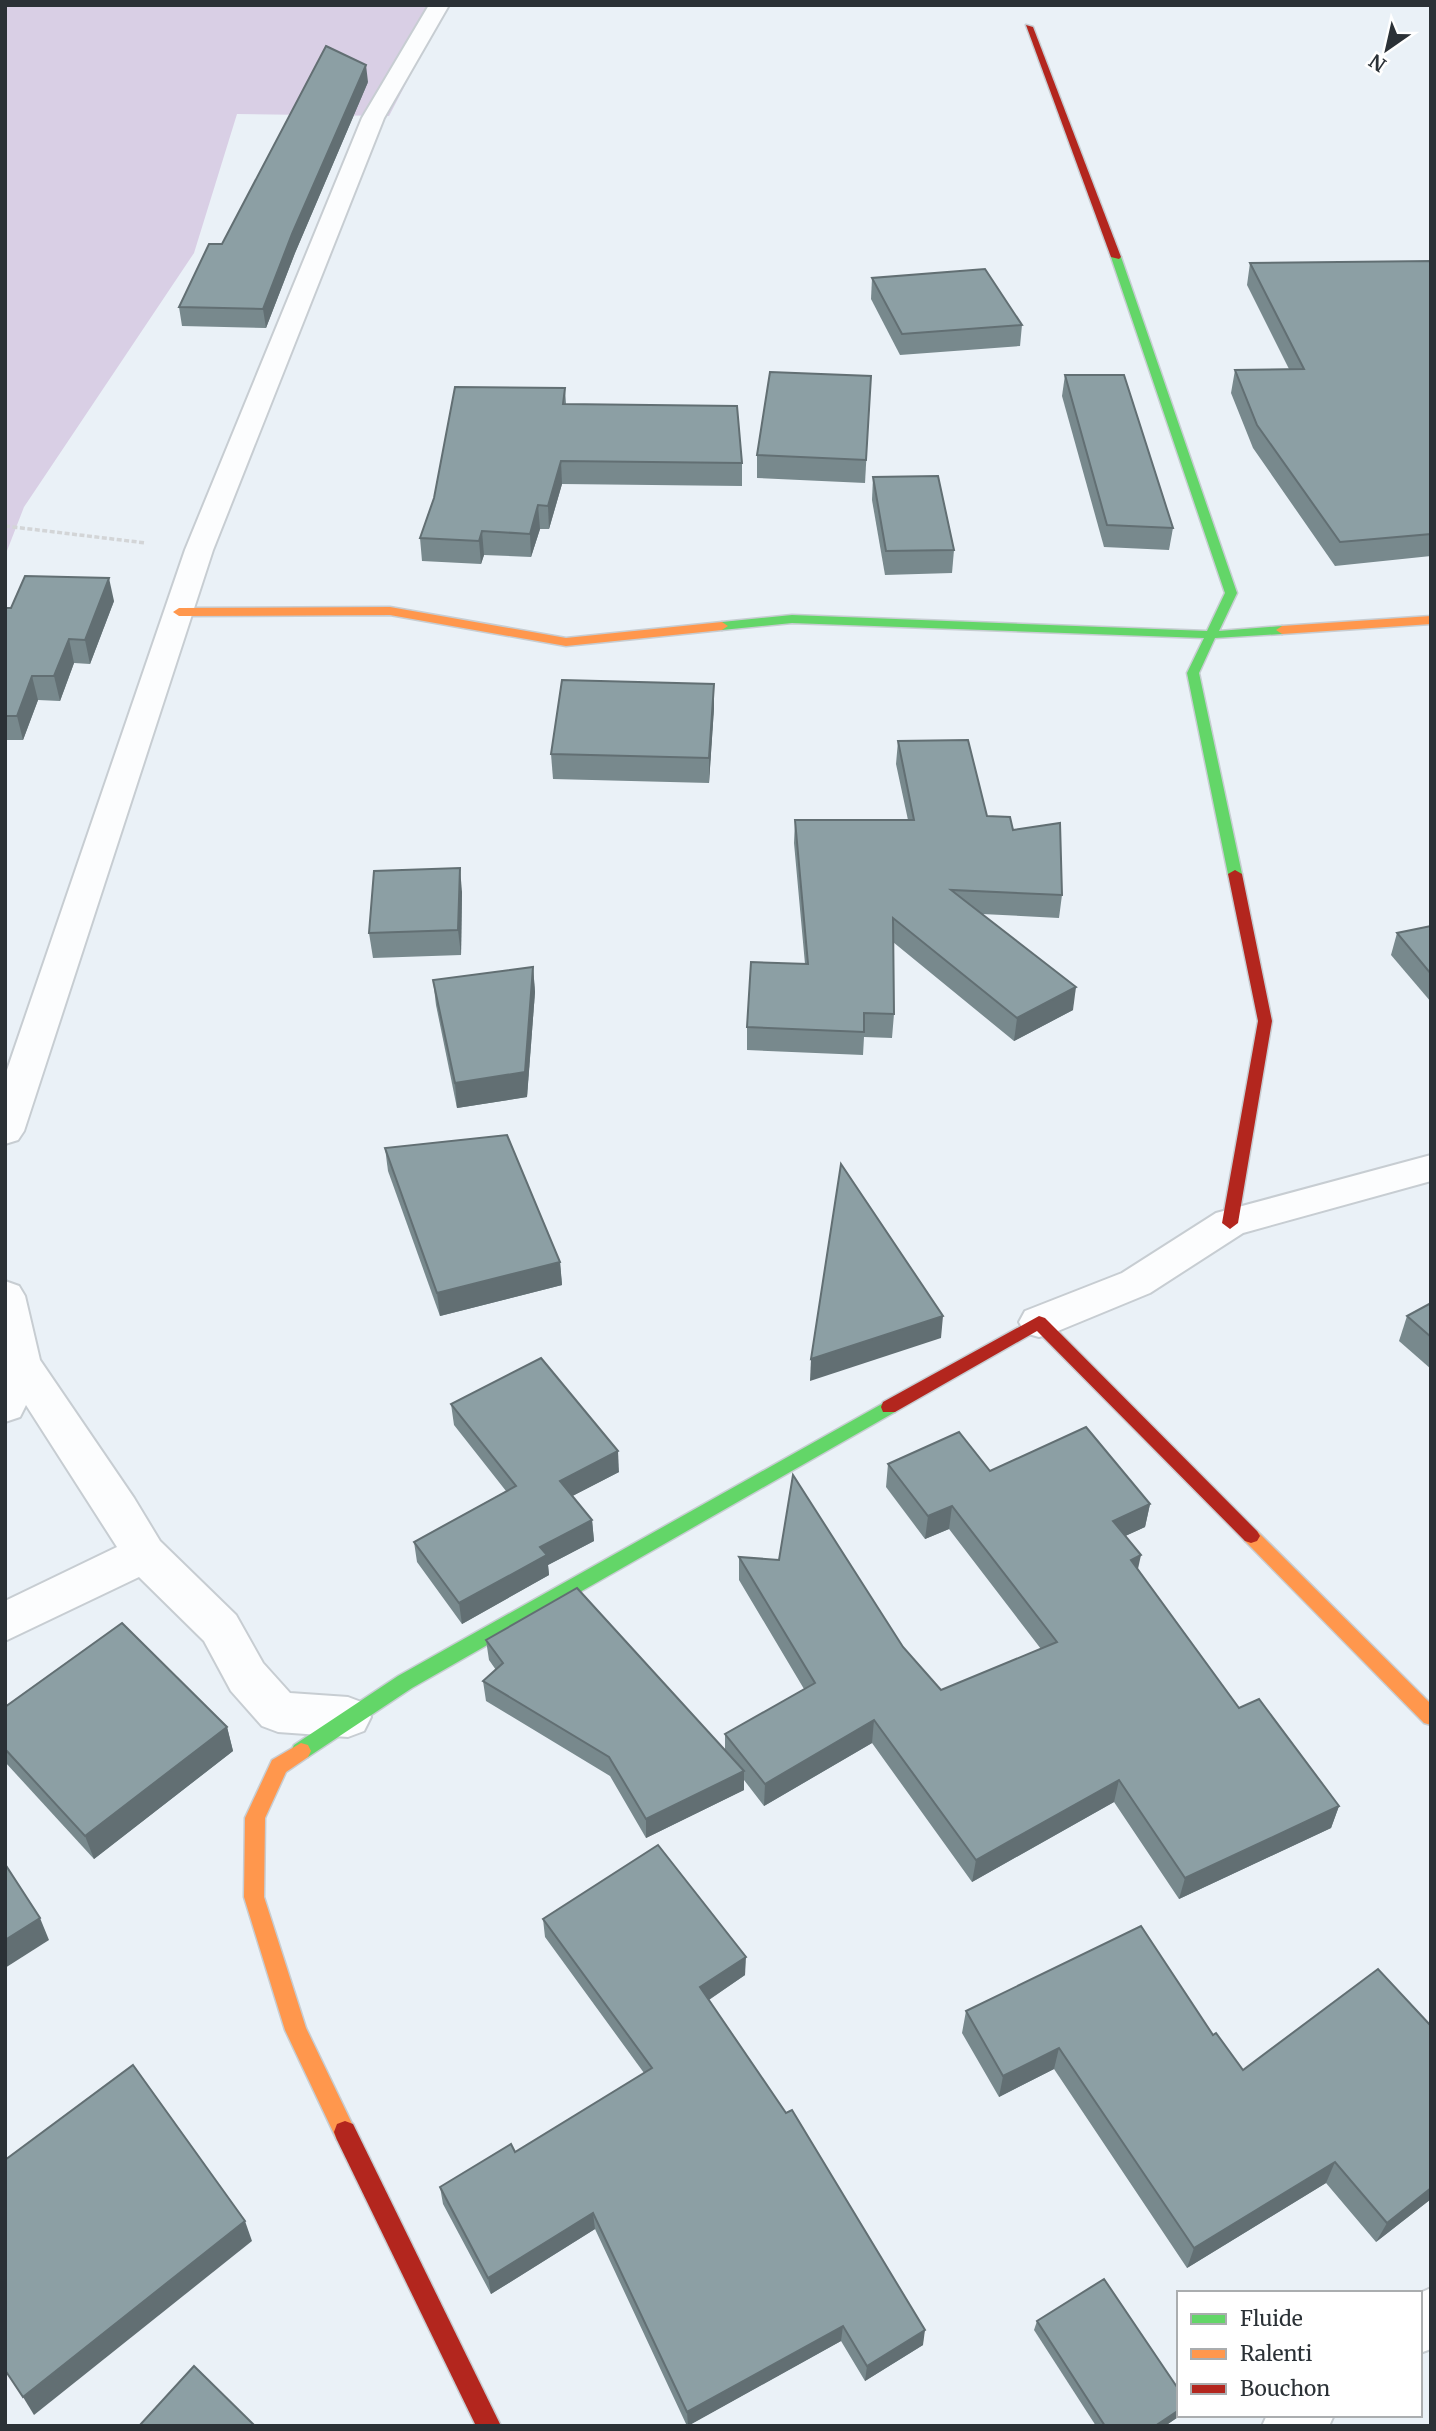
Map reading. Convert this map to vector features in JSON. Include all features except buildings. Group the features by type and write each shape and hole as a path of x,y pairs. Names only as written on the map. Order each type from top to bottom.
{"street":[{"path":"5,1131 199,550 373,118 439,5"},
{"path":"1029,27 1113,247 1231,593 1193,673 1265,1021 1230,1223"},
{"path":"179,612 390,611 566,642 792,619 1213,635 1431,620"},
{"path":"489,2426 296,2030 254,1896 255,1818 279,1766 348,1717 1039,1322 1136,1283 1230,1223 1431,1168"},
{"path":"5,1296 20,1363 119,1510 144,1554 220,1628 247,1677 278,1712 348,1717"},
{"path":"1039,1322 1431,1717"},
{"path":"5,1406 20,1363"},
{"path":"5,1622 144,1554"}],"path":[{"path":"5,526 199,550"}],"shaded area":[{"path":"5,5 447,5 389,116 237,114 194,253 24,507 5,556"}],"traffic: fast":[{"path":"1116,257 1231,593 1193,673 1235,874"},
{"path":"722,626 792,619 1213,635 1282,630"},
{"path":"301,1751 405,1682 889,1407"}],"traffic: slow":[{"path":"179,612 390,611 566,642 722,626"},
{"path":"1282,630 1431,620"},
{"path":"1251,1536 1431,1717"},
{"path":"301,1751 279,1766 255,1818 254,1897 296,2030 345,2132"}],"traffic: jam":[{"path":"1029,27 1116,257"},
{"path":"1230,1223 1265,1021 1235,874"},
{"path":"889,1407 1039,1322 1251,1536"},
{"path":"345,2132 489,2426"}]}
